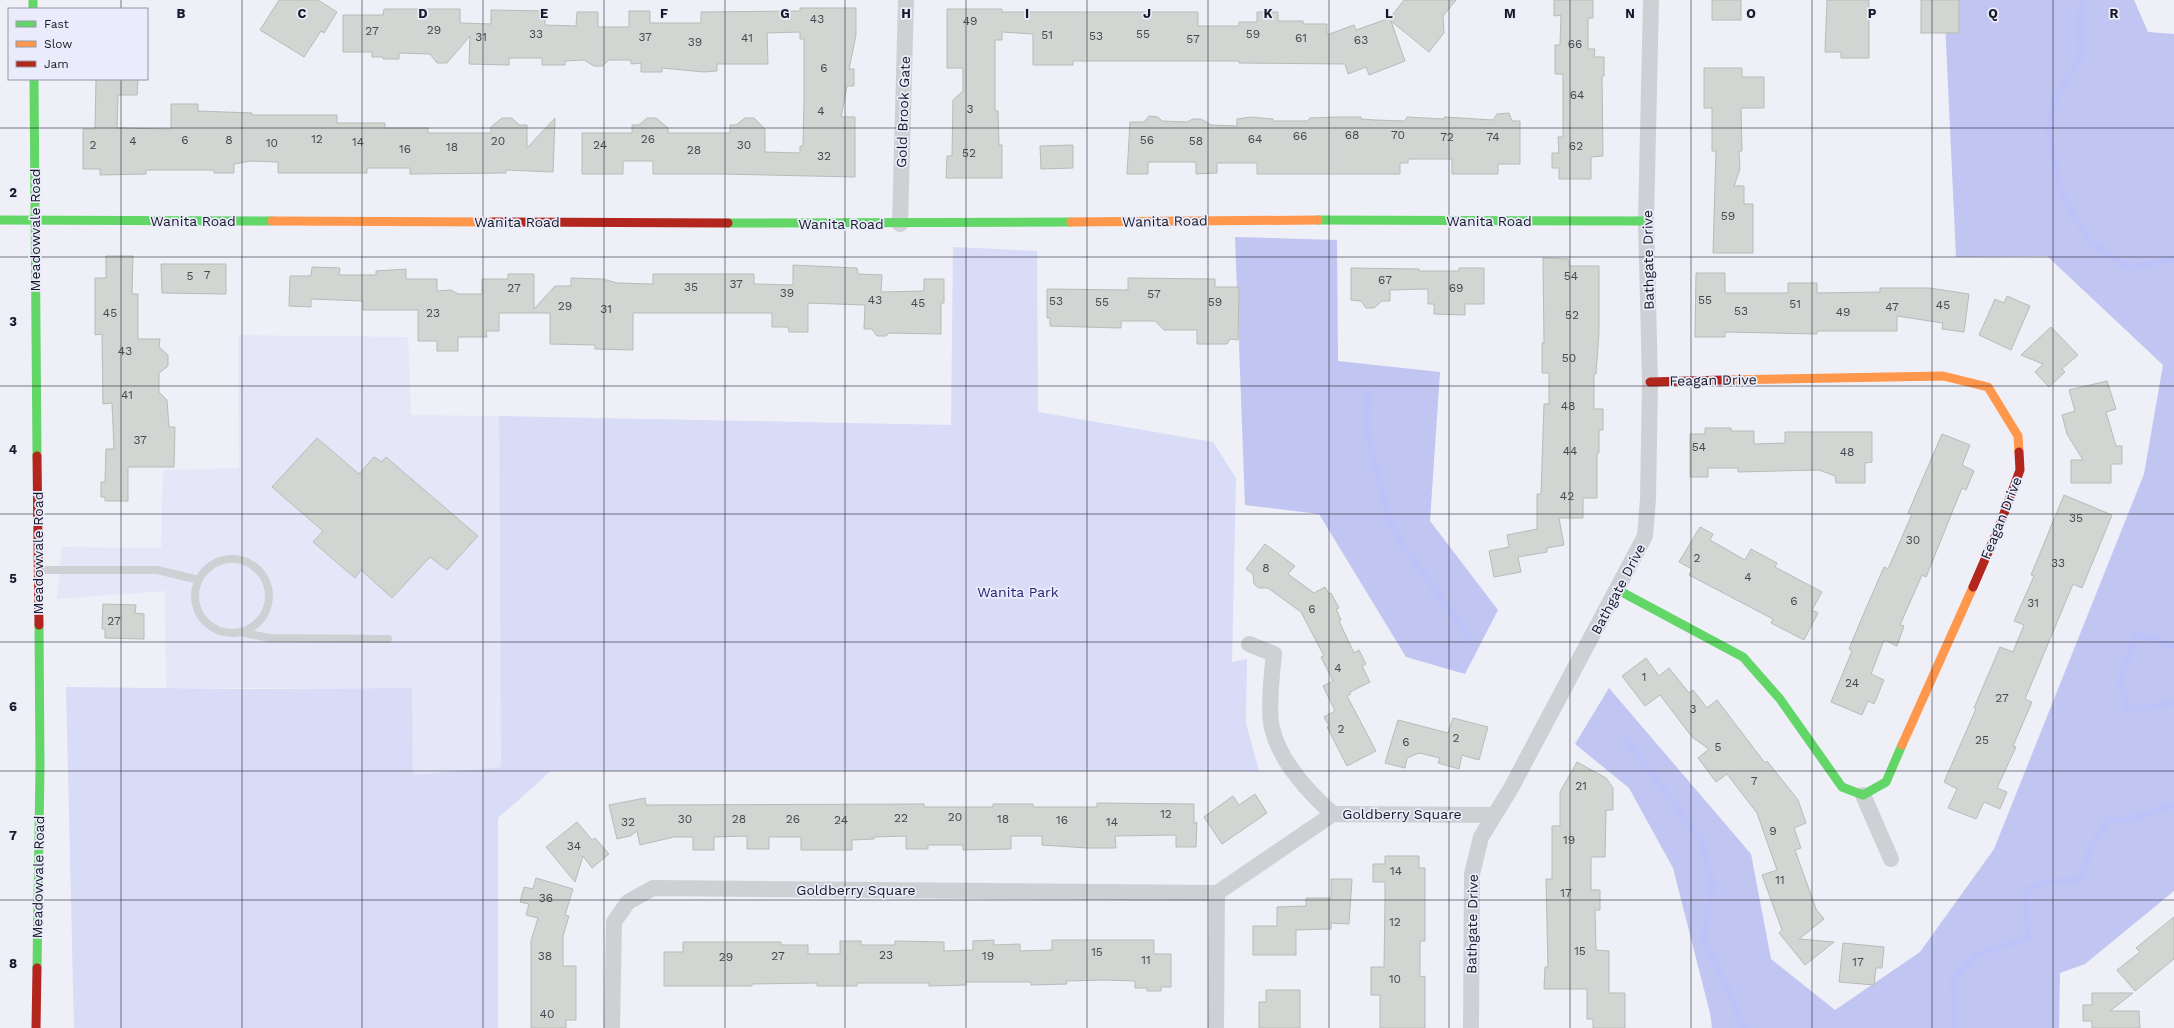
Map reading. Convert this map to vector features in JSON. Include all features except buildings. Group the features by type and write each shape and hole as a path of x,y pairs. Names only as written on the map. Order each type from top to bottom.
{"street":[{"name":"Gold Brook Gate","path":"900,224 906,0"},
{"name":"Bathgate Drive","path":"1471,1028 1472,874 1481,837 1492,815 1510,790 1618,590 1645,536 1648,499 1650,382 1646,221 1651,0"},
{"name":"Meadowvale Road","path":"34,80 40,792 36,1028"},
{"name":"Wanita Road","path":"0,220 900,224 1226,220 1646,221"},
{"name":"Feagan Drive","path":"1650,382 1943,376 1988,387 2018,436 2020,470 2000,527 1886,782 1863,795"},
{"path":"1618,590 1743,657 1780,699 1842,787 1863,795 1892,858"},
{"path":"1249,644 1274,654 1271,727 1286,760 1313,797 1333,814"},
{"name":"Goldberry Square","path":"612,1028 614,922 628,902 653,888 1217,893 1333,814 1492,815"},
{"path":"1216,1028 1217,893"}],"lane":[{"path":"239,632 250,628 259,621 266,611 269,599 268,587 263,576 255,567 245,562 233,559 220,561 209,566 199,580 196,587 195,600 198,612 205,622 221,631 239,632 270,638 388,639"},
{"path":"38,570 157,570 199,580"}],"shaded area":[{"path":"1944,0 2134,0 2148,32 2174,34 2174,891 2085,964 2060,973 2059,1028 1712,1028 1710,1013 1673,868 1629,788 1575,744 1609,688 1751,854 1771,959 1835,1010 1920,952 1994,849 2144,474 2163,365 2047,256 1956,257"},
{"path":"1235,237 1337,240 1338,361 1440,372 1430,521 1498,610 1465,674 1406,657 1319,514 1245,505"},
{"path":"238,335 408,337 411,415 499,416 501,767 413,775 411,688 166,688 165,591 57,599 62,547 161,548 163,470 239,468"}],"green space":[{"name":"Wanita Park","path":"953,247 1037,251 1038,412 1213,442 1236,478 1232,662 1247,659 1246,723 1259,771 551,771 498,818 498,1028 74,1028 66,687 242,689 412,688 413,775 501,767 499,416 951,425"}],"waterway":[{"path":"2083,0 2080,15 2081,56 2053,102 2049,136 2061,193 2089,241 2129,268 2174,259"},
{"path":"1368,394 1367,433 1392,529 1469,638"},
{"path":"2174,646 2136,634 2120,681 2128,710 2174,703"},
{"path":"1626,740 1700,838 1712,882 1704,940 1745,1028"},
{"path":"1955,1028 1953,979 1978,954 2028,938 2026,890 2045,882 2080,880 2092,844 2110,818 2126,821 2174,805"}],"traffic: fast":[{"path":"33,0 33,8"},
{"path":"34,80 37,456"},
{"path":"0,220 272,221"},
{"path":"1318,220 1646,221"},
{"path":"728,223 1071,222"},
{"path":"1618,590 1743,657 1780,699 1842,787 1863,795 1886,782 1902,745"},
{"path":"37,968 40,767 39,625"}],"traffic: slow":[{"path":"1071,222 1318,220"},
{"path":"272,221 493,222"},
{"path":"1724,380 1943,376 1988,387 2018,436 2019,452"},
{"path":"1902,745 1973,587"}],"traffic: jam":[{"path":"493,222 728,223"},
{"path":"1650,382 1724,380"},
{"path":"1973,587 1999,527 2020,470 2019,452"},
{"path":"37,456 39,625"},
{"path":"36,1028 37,968"}]}
